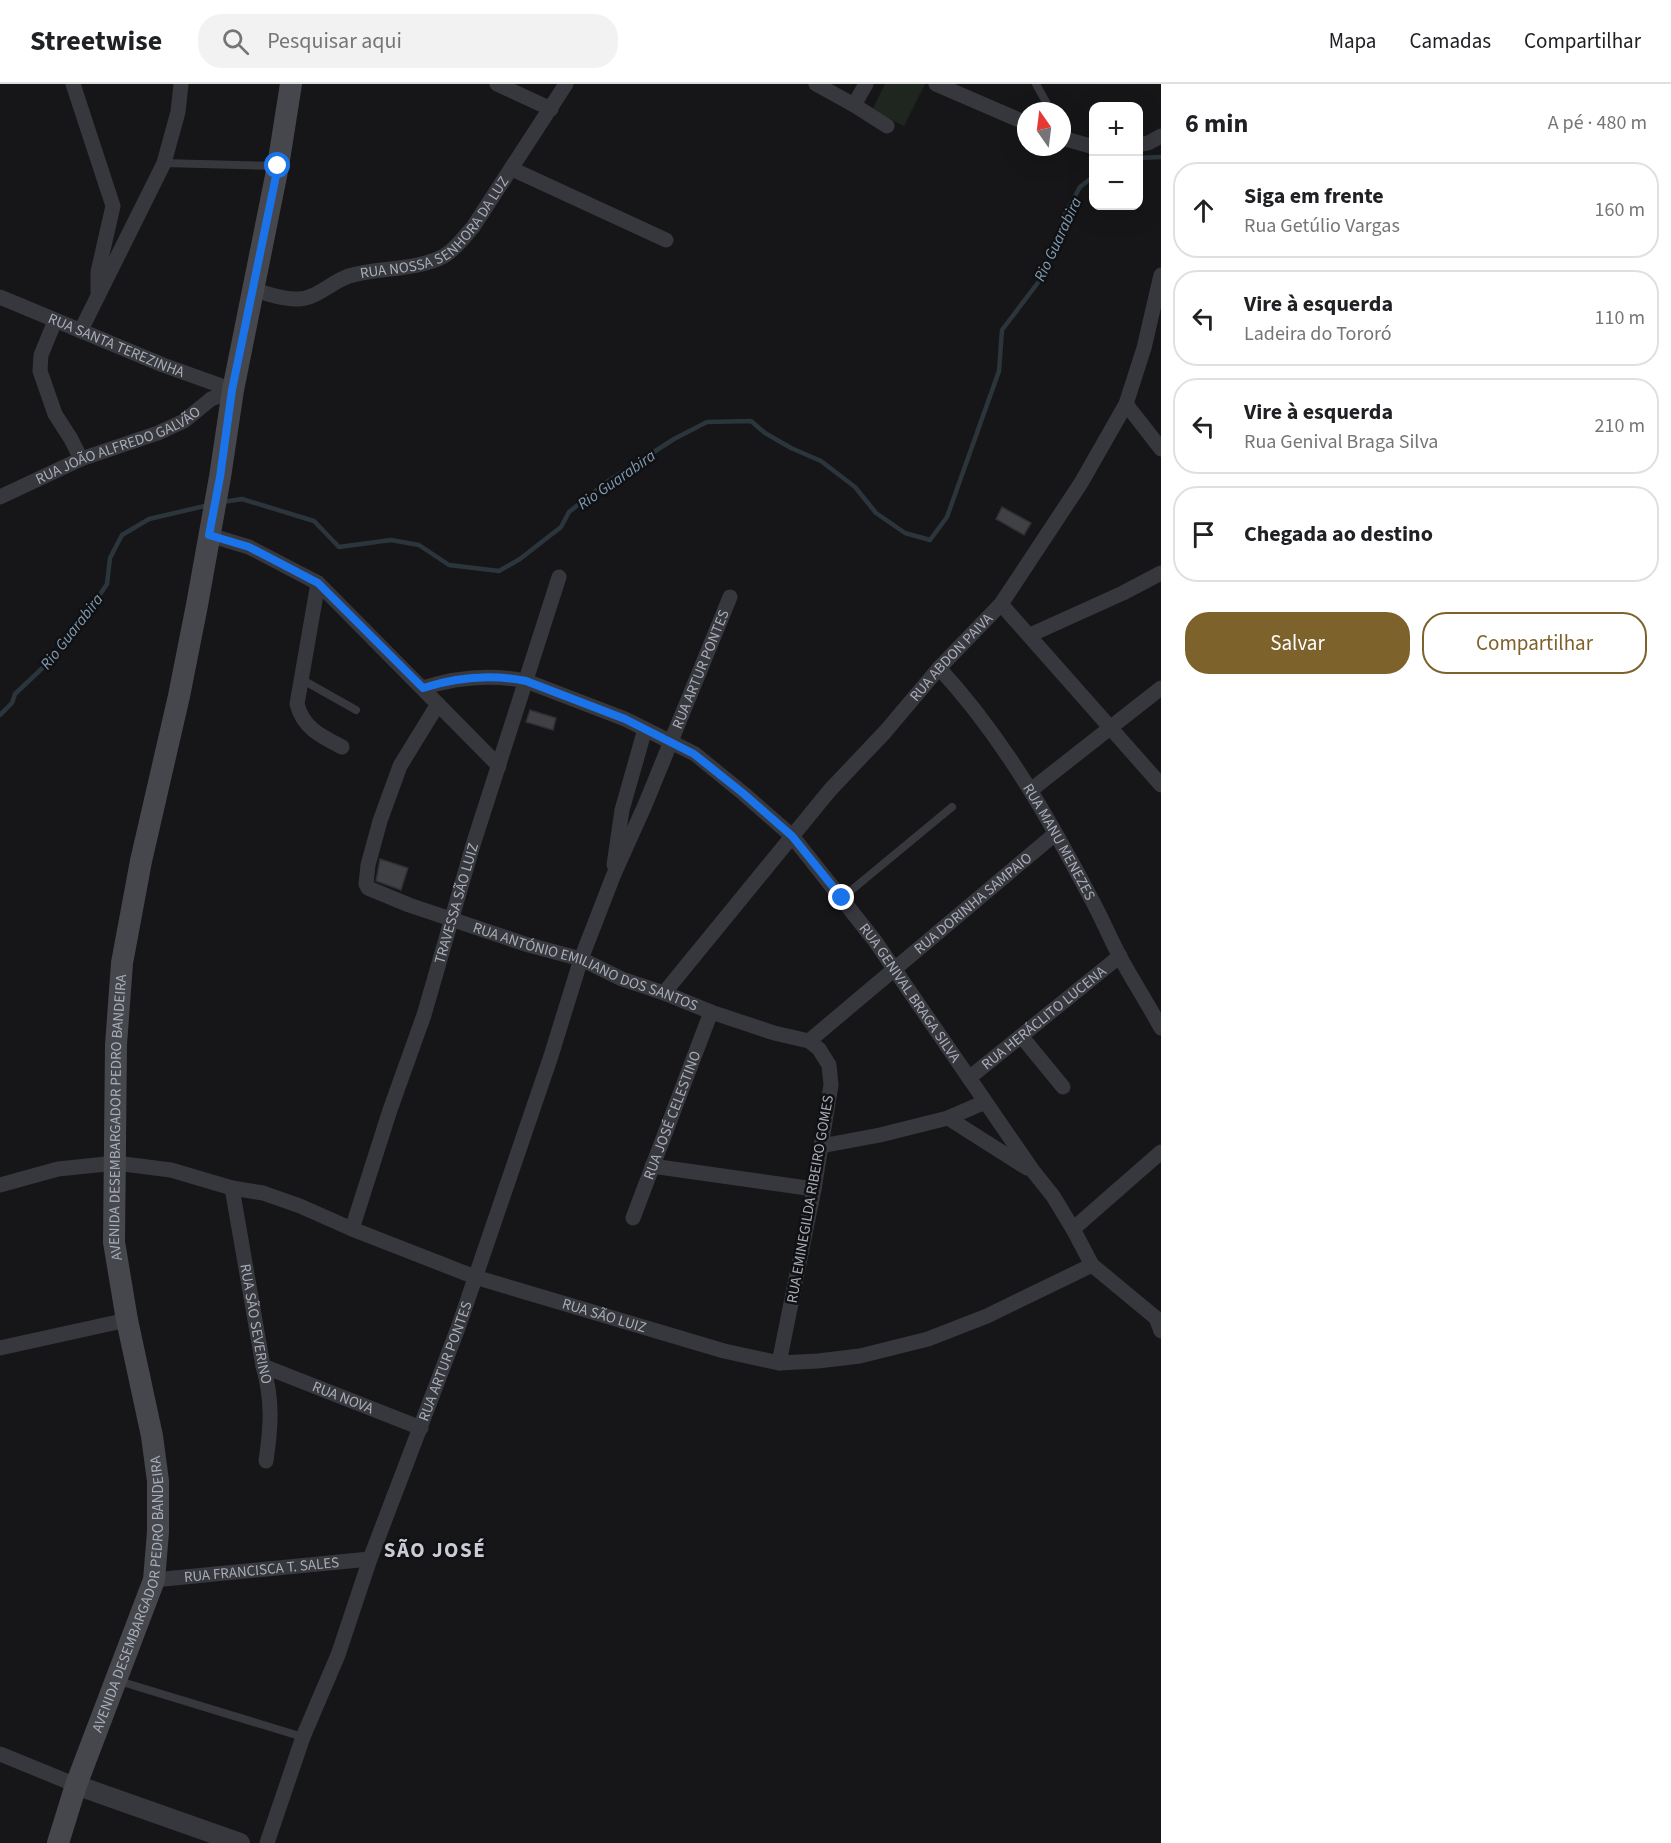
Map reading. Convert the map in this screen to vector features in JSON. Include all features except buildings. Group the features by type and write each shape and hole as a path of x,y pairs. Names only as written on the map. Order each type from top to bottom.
{"main road":[{"name":"AVENIDA DESEMBARGADOR PEDRO BANDEIRA","path":"58,1843 76,1785 154,1580 158,1532 158,1481 152,1436 127,1320 114,1242 116,1045 122,963 141,861 179,696 220,477 232,390 278,166 291,84"}],"street":[{"path":"73,84 113,206 99,272 98,296"},
{"path":"81,330 164,163 178,112 181,84"},
{"path":"497,84 551,109"},
{"name":"RUA NOSSA SENHORA DA LUZ","path":"254,290 284,298 302,299 346,277 365,272 408,267 444,255 458,245 473,227 566,84"},
{"path":"816,84 887,126"},
{"path":"854,105 866,84"},
{"path":"936,84 1017,119"},
{"path":"1143,144 1161,136"},
{"path":"1071,139 1089,145"},
{"path":"512,169 666,240"},
{"name":"RUA ABDON PAIVA","path":"664,993 830,789 885,732 939,668 1001,604 1082,483 1126,404 1144,348 1161,275"},
{"name":"RUA SANTA TEREZINHA","path":"0,297 163,365 232,390"},
{"path":"55,321 41,355 40,372 55,414 81,459"},
{"name":"RUA JOÃO ALFREDO GALVÃO","path":"0,497 81,459 158,433 184,421 211,399 232,390"},
{"path":"1126,404 1161,449"},
{"path":"210,530 249,547 318,583 499,766"},
{"path":"1029,635 1123,593 1161,573"},
{"name":"TRAVESSA SÃO LUIZ","path":"352,1229 390,1110 424,1015 474,845 559,577"},
{"path":"318,583 297,704 302,718 310,729 342,747"},
{"name":"RUA ARTUR PONTES","path":"267,1843 303,1737 338,1655 370,1559 422,1428 551,1056 581,959 614,874 645,806 730,597"},
{"path":"1001,604 1161,785"},
{"name":"RUA MANU MENEZES","path":"939,668 989,726 1031,790 1120,956 1155,1003 1161,1028"},
{"name":"RUA GENIVAL BRAGA SILVA","path":"423,688 463,678 509,678 526,681 625,719 670,741 694,754 744,794 792,836 896,970 985,1102 1053,1196 1092,1266 1159,1320"},
{"path":"1031,790 1161,688"},
{"name":"RUA ANTÓNIO EMILIANO DOS SANTOS","path":"438,704 400,766 380,821 368,865 366,884 370,889 409,905 525,944 581,959 622,979 711,1012 774,1033 809,1041"},
{"name":"RUA ARTUR PONTES","path":"614,874 615,850 622,810 645,729"},
{"name":"RUA DORINHA SAMPAIO","path":"809,1041 1055,834"},
{"name":"RUA HERÁCLITO LUCENA","path":"969,1078 1120,956"},
{"name":"RUA JOSÉ CELESTINO","path":"633,1218 711,1012"},
{"path":"1022,1037 1063,1087"},
{"name":"RUA EMINEGILDA RIBEIRO GOMES","path":"779,1363 814,1190 831,1078 824,1057 809,1041"},
{"path":"821,1146 880,1135 948,1118 985,1102"},
{"name":"RUA GENIVAL BRAGA SILVA","path":"948,1118 1033,1171"},
{"path":"1073,1229 1161,1152"},
{"name":"RUA SÃO LUIZ","path":"0,1185 58,1169 116,1163 171,1170 232,1188 263,1193 300,1206 475,1277 724,1350 779,1363 860,1356 928,1339 987,1316 1092,1266"},
{"path":"652,1166 814,1190"},
{"name":"RUA SÃO SEVERINO","path":"232,1188 268,1384 271,1424 266,1461"},
{"path":"0,1348 127,1320"},
{"name":"RUA NOVA","path":"263,1366 422,1428"},
{"name":"RUA FRANCISCA T. SALES","path":"154,1580 370,1559"},
{"path":"0,1754 76,1785 240,1843"}],"lane":[{"path":"1036,84 1045,102"},
{"path":"164,163 278,166"},
{"path":"301,679 356,710"},
{"path":"842,898 952,807"},
{"path":"115,1679 303,1737"}],"shaded area":[{"path":"885,84 925,84 904,126 872,110"}],"waterway":[{"name":"Rio Guarabira","path":"1143,158 1161,157"},
{"name":"Rio Guarabira","path":"223,502 242,499 314,521 339,547 391,540 419,545 449,565 499,571 520,559 561,527 569,512 607,482 674,439 707,422 751,421 765,433 791,448 821,461 855,487 876,513 905,533 930,540 947,517 999,371 1002,330 1043,276 1055,248 1064,216 1080,187 1089,180"},
{"name":"Rio Guarabira","path":"0,715 12,703 15,694 53,658 93,605 107,584 110,558 122,535 149,519 209,505"}],"district":[{"name":"SÃO JOSÉ","path":"435,1550"}],"route":[{"path":"278,166 232,390 209,535 249,547 318,583 423,688 463,678 492,677 526,681 625,719 694,754 792,836 842,898"}]}
